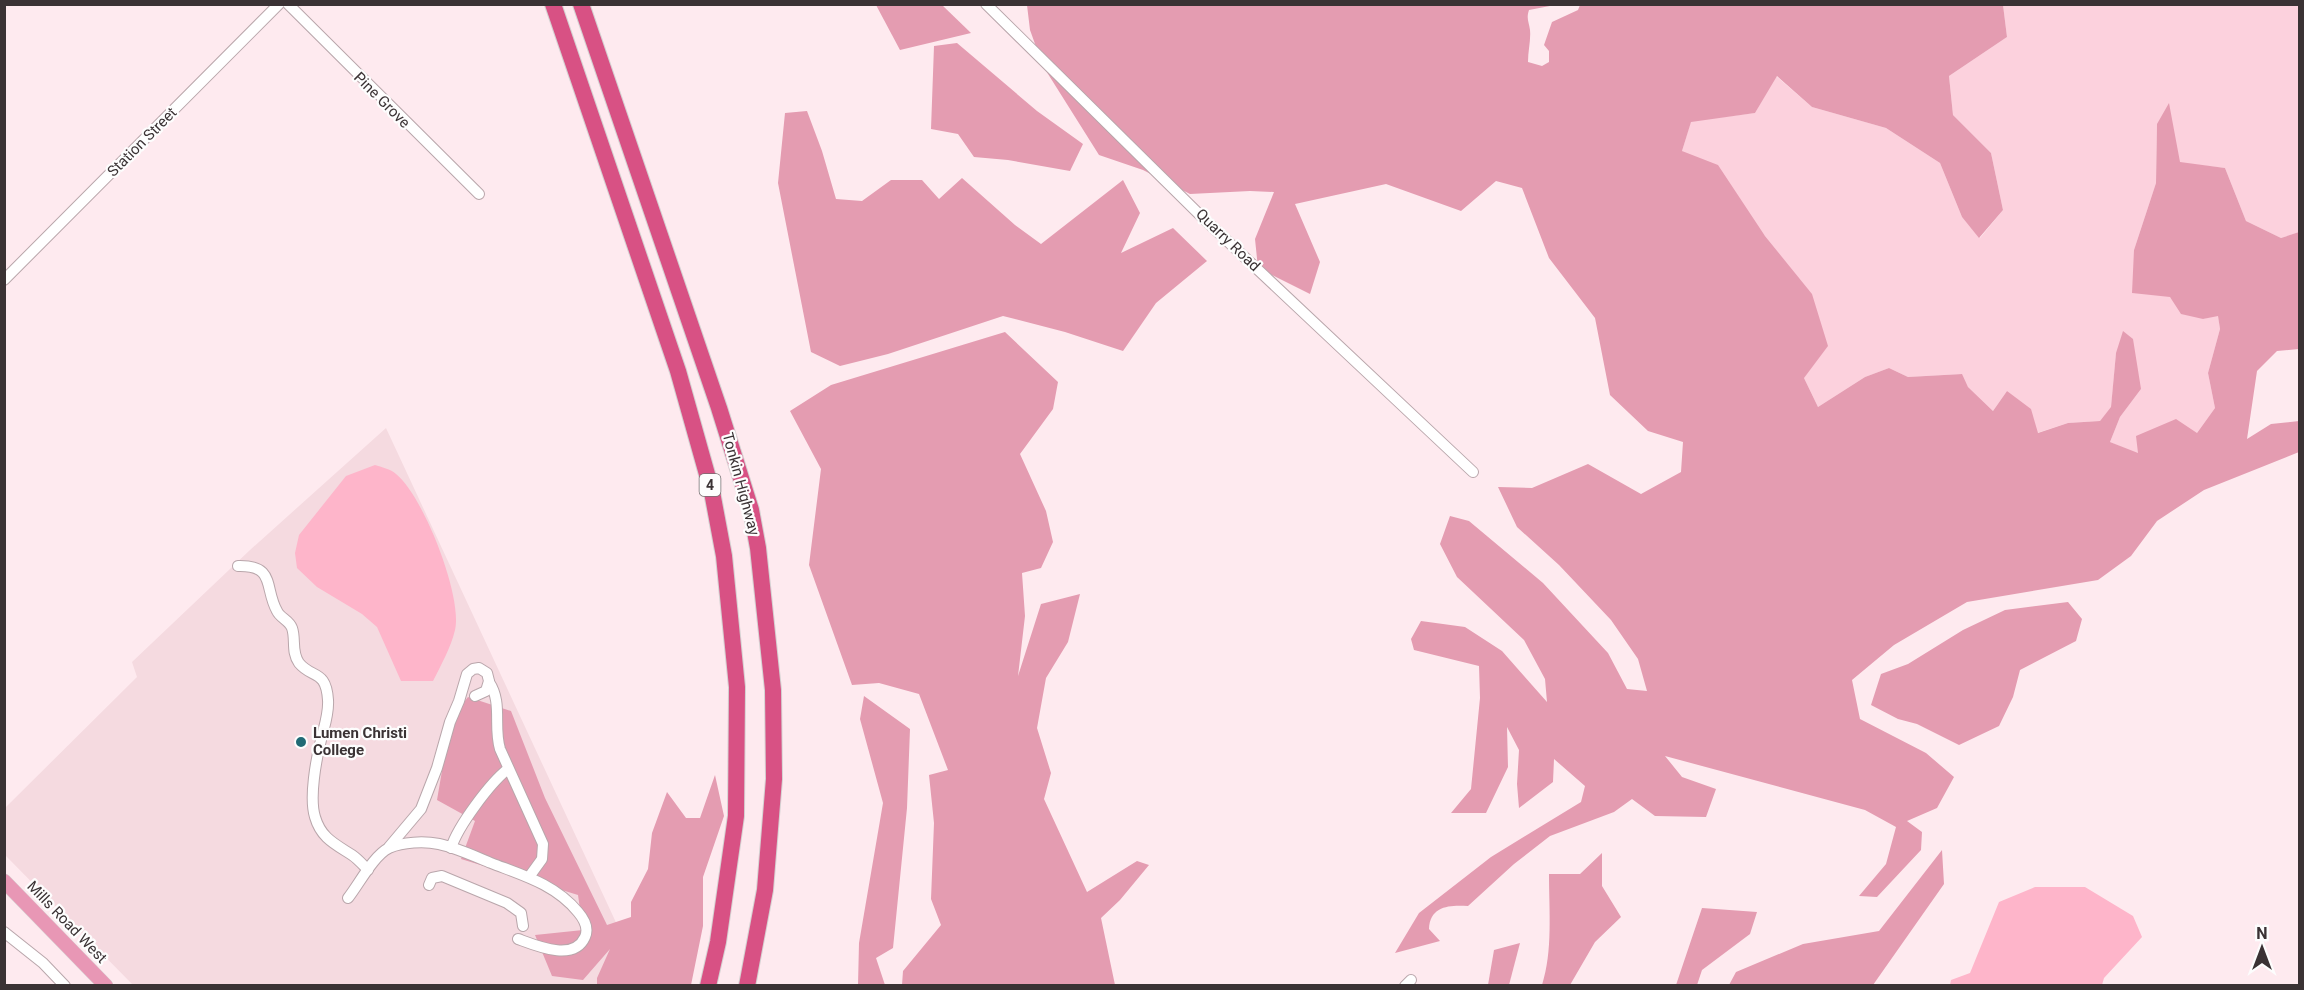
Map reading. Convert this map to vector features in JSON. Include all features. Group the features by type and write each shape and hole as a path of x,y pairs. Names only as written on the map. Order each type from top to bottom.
{"highway":[{"name":"Tonkin Highway","path":"553,4 678,371 712,492 724,556 736,687 736,816 718,942 708,986"},
{"name":"Tonkin Highway","path":"580,4 719,408 751,510 758,548 773,690 774,779 765,890 747,986"}],"main road":[{"name":"Mills Road West","path":"4,881 106,986"}],"street":[{"name":"Station Street","path":"4,280 279,4"},
{"name":"Pine Grove","path":"288,4 478,194"},
{"name":"Quarry Road","path":"986,4 1204,219 1473,472"},
{"path":"238,566 254,567 265,574 270,584 276,610 292,628 295,655 300,663 317,674 325,684 328,709 316,766 314,815 326,837 354,856 368,870"},
{"path":"348,898 380,854 387,849 421,809 437,768 467,674 473,669 482,668 487,674 497,699 497,734 508,769 543,847 540,863 528,877"},
{"path":"475,696 486,691 489,682"},
{"path":"451,848 456,836 486,791 508,769"},
{"path":"387,849 416,843 438,844 451,848 549,887 573,907 585,923 586,933 580,945 571,950 551,948 519,939"},
{"path":"429,885 432,878 442,876 483,893 518,910 523,918 524,926"},
{"path":"4,932 43,963 65,986"}],"shaded area":[{"path":"876,5 942,5 971,33 900,50"},
{"path":"1027,5 1555,5 1529,10 1528,13 1530,34 1528,62 1542,66 1549,62 1549,51 1544,45 1552,22 1578,10 1580,5 2003,5 2007,37 1949,76 1953,115 1991,153 2003,210 1979,238 1962,217 1940,163 1886,128 1812,107 1777,76 1755,113 1691,122 1682,151 1718,165 1765,236 1812,294 1828,346 1804,378 1818,407 1865,377 1889,368 1908,377 1962,374 1968,387 1993,411 2007,391 2031,409 2038,433 2068,423 2100,421 2111,407 2116,353 2123,331 2133,339 2141,389 2120,417 2110,442 2138,453 2136,436 2176,419 2197,433 2215,408 2208,373 2220,329 2218,316 2203,319 2181,314 2170,297 2132,293 2134,250 2156,183 2157,124 2169,103 2180,162 2225,168 2246,221 2281,238 2299,232 2299,349 2277,351 2257,371 2247,439 2271,424 2299,421 2299,452 2204,490 2157,521 2131,556 2098,580 1967,602 1894,645 1852,680 1860,719 1926,753 1954,777 1937,808 1907,821 1922,832 1921,850 1877,897 1859,896 1886,864 1896,827 1865,810 1665,756 1682,777 1716,789 1706,817 1655,816 1632,799 1614,812 1550,836 1514,864 1468,906 1448,907 1437,911 1430,921 1429,929 1440,941 1395,953 1419,913 1491,857 1581,802 1585,786 1554,759 1553,782 1519,808 1517,784 1519,750 1507,727 1508,767 1486,813 1451,813 1471,789 1480,698 1479,666 1414,650 1411,639 1421,621 1465,627 1502,651 1547,702 1545,679 1524,640 1457,577 1440,544 1450,516 1469,521 1543,583 1608,653 1627,689 1647,691 1638,659 1611,620 1559,565 1517,527 1498,487 1532,488 1588,464 1641,494 1681,472 1683,442 1648,431 1610,395 1595,318 1549,258 1522,188 1496,181 1461,211 1386,184 1295,204 1320,262 1310,294 1258,268 1255,239 1274,192 1190,194 1143,170 1099,155 1043,66 1030,30"},
{"path":"2003,5 2299,5 2299,232 2281,238 2246,221 2225,168 2180,163 2157,124 2156,183 2134,250 2170,297 2203,319 2218,315 2220,329 2208,373 2215,408 2197,433 2138,454 2110,442 2120,417 2141,389 2116,353 2111,408 2100,421 2068,423 2037,433 2007,391 1993,411 1968,387 1961,374 1908,377 1889,368 1865,377 1818,407 1804,378 1812,295 1765,236 1682,151 1691,121 1755,113 1776,76 1812,107 1886,128 1940,163 1962,217 1980,238 2003,210 1991,153 1953,115 1949,76 2007,37"},
{"path":"957,43 1037,111 1083,144 1070,171 1008,160 974,157 958,134 931,129 934,46"},
{"path":"807,111 836,199 862,201 891,180 922,180 939,199 962,178 1015,225 1041,244 1123,180 1140,213 1121,253 1173,228 1207,261 1156,303 1123,351 1065,332 1003,316 888,354 840,366 811,352 778,183 785,113"},
{"path":"1005,332 1058,382 1053,409 1020,454 1046,511 1053,542 1041,568 1022,573 1025,616 1018,676 1041,604 1080,594 1068,642 1046,678 1037,728 1051,773 1044,799 1087,892 1137,861 1149,865 1120,900 1101,918 1115,985 902,985 903,971 941,925 931,899 934,823 929,775 948,770 919,694 879,683 852,685 809,565 821,469 790,411 831,385"},
{"name":"Lumen Christi College","path":"386,428 620,931 617,985 133,985 5,855 5,808 137,677 132,662 250,550"},
{"path":"375,465 394,472 407,485 429,524 447,572 456,615 455,630 433,681 401,681 377,627 362,614 317,587 297,568 295,553 299,535 346,476"},
{"path":"2068,602 2082,619 2076,641 2020,670 2013,697 1999,726 1959,745 1871,705 1881,674 1908,664 1963,630 2005,610"},
{"path":"864,696 910,729 907,808 893,948 876,958 885,985 858,985 859,943 883,803 860,719"},
{"path":"468,697 511,711 545,798 607,925 631,917 631,902 648,869 652,833 667,792 686,818 700,818 715,775 724,816 703,877 703,926 691,985 597,985 597,978 610,949 583,980 552,976 535,935 583,930 578,895 461,859 475,821 437,800 451,718"},
{"path":"1942,850 1944,884 1873,985 1729,985 1736,972 1803,944 1879,931"},
{"path":"1602,853 1602,886 1621,917 1595,942 1570,985 1542,985 1549,945 1549,874 1580,874"},
{"path":"2035,887 2085,887 2133,916 2142,937 2104,978 2102,985 1950,985 1951,980 1970,973 1999,902"},
{"path":"1702,908 1757,912 1750,934 1702,970 1697,985 1676,985"},
{"path":"1520,943 1509,985 1488,985 1494,950"}],"place":[{"name":"Lumen Christi College","path":"301,742"}]}
